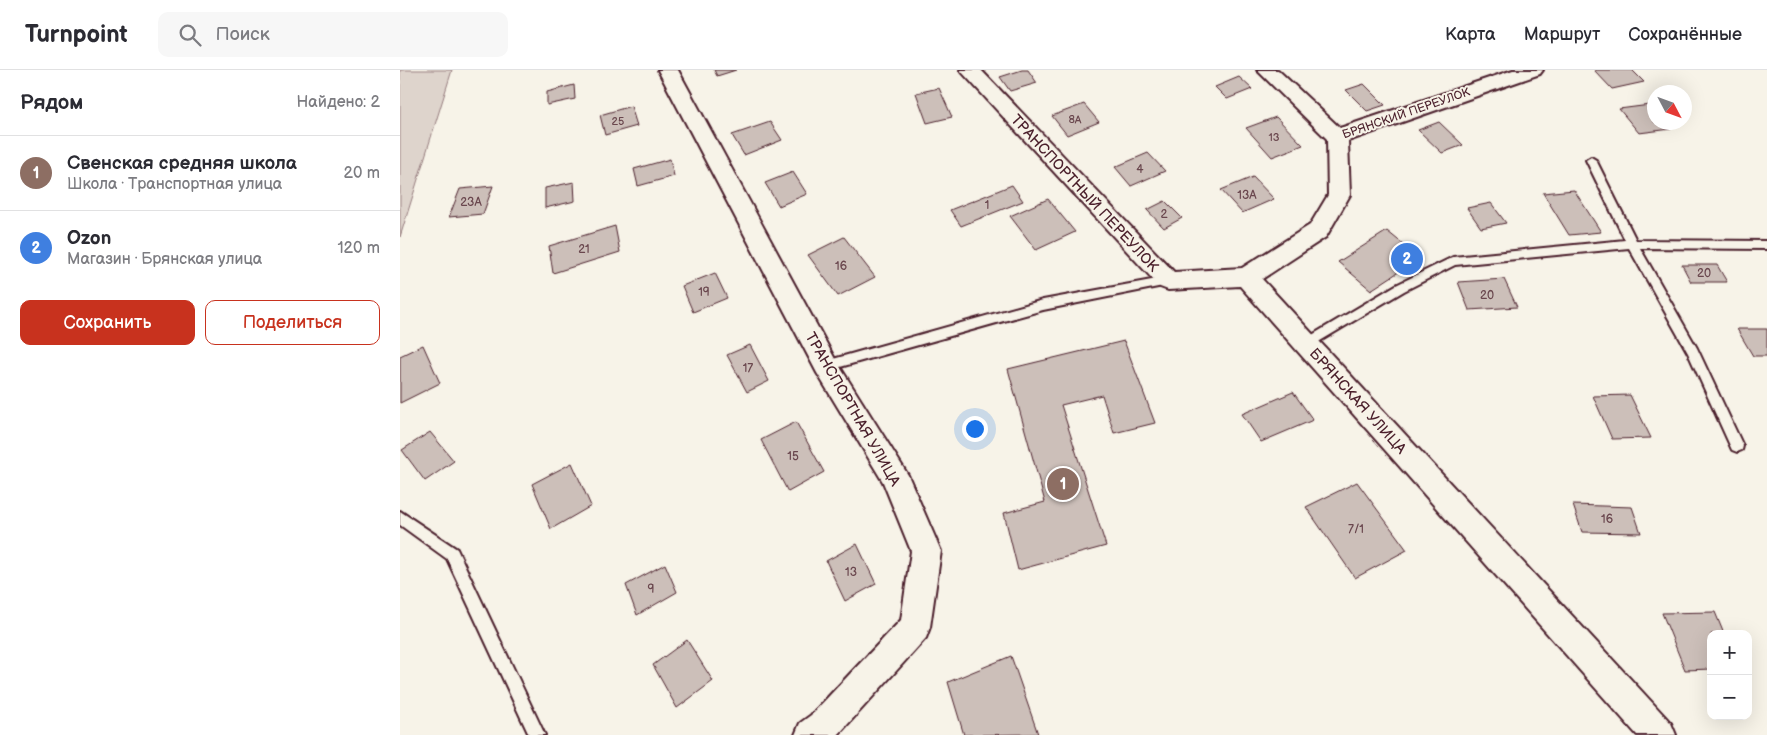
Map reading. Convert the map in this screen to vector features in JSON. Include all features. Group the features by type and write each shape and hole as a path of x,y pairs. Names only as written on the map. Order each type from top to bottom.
{"street":[{"name":"ТРАНСПОРТНАЯ УЛИЦА","path":"668,70 826,366 894,475 926,551 915,627 823,727 812,735"},
{"name":"ТРАНСПОРТНЫЙ ПЕРЕУЛОК","path":"970,70 1168,281 1246,277"},
{"path":"1246,277 1318,231 1339,196 1336,137 1267,70"},
{"name":"БРЯНСКИЙ ПЕРЕУЛОК","path":"1336,137 1533,70"},
{"name":"БРЯНСКАЯ УЛИЦА","path":"1246,277 1659,735"}],"lane":[{"path":"1590,160 1633,245 1693,351 1737,446"},
{"path":"1306,344 1400,288 1452,261 1633,245 1767,245"},
{"path":"826,366 1043,305 1168,281"},
{"path":"400,517 452,554 538,735"}],"shaded area":[{"path":"400,70 452,70 400,237"}],"building":[{"path":"714,70 736,70 717,76"},
{"path":"1028,70 1037,83 1010,91 1000,77"},
{"path":"1594,70 1632,70 1644,82 1612,89"},
{"path":"1239,77 1252,89 1227,99 1215,87"},
{"path":"1364,84 1385,105 1367,111 1346,90"},
{"path":"574,85 575,99 547,105 547,92"},
{"path":"939,88 952,117 927,123 916,93"},
{"path":"1084,104 1099,122 1067,135 1052,116"},
{"path":"1647,105 1647,130 1663,130 1639,133 1619,109"},
{"path":"631,106 637,126 605,135 600,115"},
{"path":"1276,117 1303,145 1272,157 1246,128"},
{"path":"770,122 782,140 744,155 732,135"},
{"path":"1439,122 1463,145 1442,153 1418,130"},
{"path":"1148,153 1165,171 1131,186 1115,167"},
{"path":"670,159 674,176 638,186 634,169"},
{"path":"793,172 807,194 779,206 765,183"},
{"path":"1253,177 1274,199 1242,213 1221,190"},
{"path":"574,182 575,201 545,208 545,188"},
{"path":"1012,185 1023,201 961,226 950,210"},
{"path":"493,186 483,214 449,217 460,189"},
{"path":"1574,190 1601,232 1569,235 1543,193"},
{"path":"1048,199 1075,232 1036,250 1010,216"},
{"path":"1165,201 1182,218 1164,228 1147,210"},
{"path":"1491,203 1506,223 1481,228 1467,208"},
{"path":"615,226 620,252 553,273 549,246"},
{"path":"1387,231 1420,258 1371,290 1338,262"},
{"path":"844,237 875,277 838,296 808,255"},
{"path":"1682,265 1717,265 1727,282 1691,282"},
{"path":"715,273 727,298 693,312 682,286"},
{"path":"1504,279 1517,307 1469,310 1458,282"},
{"path":"1737,329 1767,329 1767,356 1753,356"},
{"path":"1124,341 1155,423 1114,433 1102,395 1061,405 1106,546 1018,570 1004,513 1045,502 1008,369"},
{"path":"423,345 440,383 400,403 400,356"},
{"path":"750,345 769,381 747,392 727,355"},
{"path":"1293,392 1313,420 1261,442 1242,414"},
{"path":"1630,395 1651,438 1612,439 1593,396"},
{"path":"796,422 824,472 788,492 761,440"},
{"path":"430,432 454,461 425,481 402,450"},
{"path":"572,463 591,506 551,529 532,484"},
{"path":"1357,482 1407,550 1355,578 1306,507"},
{"path":"1573,505 1632,507 1641,533 1582,532"},
{"path":"857,544 876,584 845,601 826,561"},
{"path":"665,564 677,592 637,615 626,585"},
{"path":"1715,612 1722,630 1707,630 1707,669 1685,670 1662,613"},
{"path":"687,640 713,681 677,708 653,665"},
{"path":"1011,656 1038,734 964,735 948,682"}],"place":[{"name":"Ozon","path":"1407,259"},
{"name":"Свенская средняя школа","path":"1063,484"}]}
